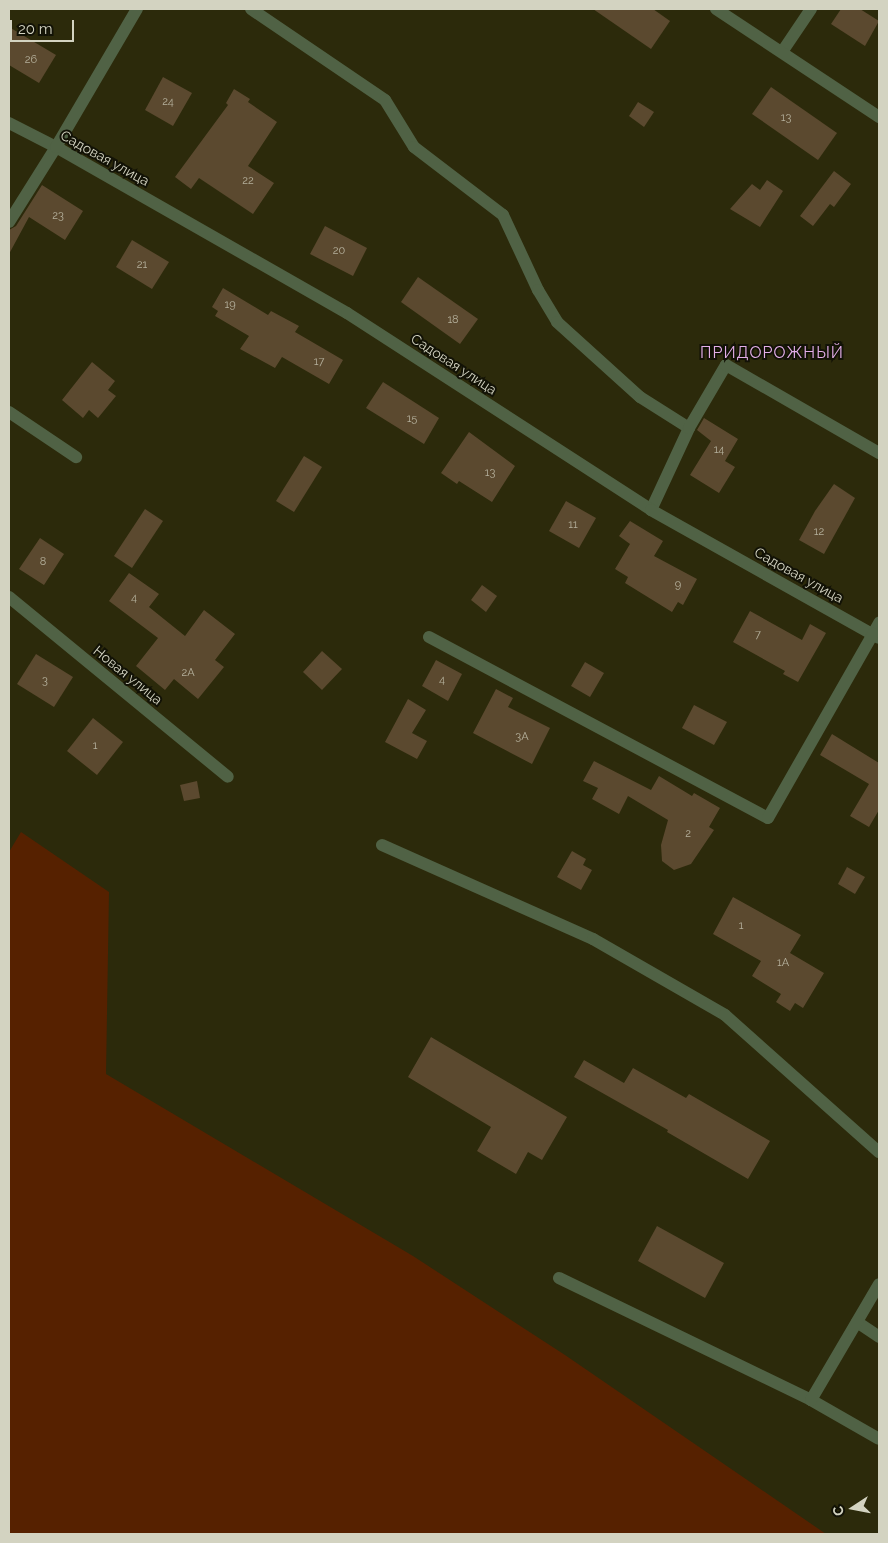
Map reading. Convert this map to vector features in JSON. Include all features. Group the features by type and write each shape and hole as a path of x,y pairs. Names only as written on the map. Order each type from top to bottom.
{"street":[{"path":"9,222 56,147 137,9"},
{"path":"250,9 386,100 414,147 503,215 538,290 557,322 640,397 689,428"},
{"path":"716,9 879,117"},
{"path":"782,52 811,9"},
{"name":"Садовая улица","path":"9,122 347,313 651,510 877,632"},
{"path":"651,510 689,428 726,365 879,453"},
{"path":"9,412 76,457"},
{"name":"Новая улица","path":"9,597 228,777"},
{"path":"429,638 768,818 877,632"},
{"path":"382,845 593,939 725,1016 879,1152"},
{"path":"559,1278 811,1400 879,1439"},
{"path":"811,1400 879,1284"},
{"path":"857,1322 879,1337"}],"shaded area":[{"path":"21,832 109,892 106,1074 413,1256 565,1355 826,1534 9,1534 9,852"}],"building":[{"path":"593,9 653,9 670,21 651,49"},
{"path":"841,9 860,9 879,21 865,46 831,24"},
{"path":"9,27 56,55 39,83 9,65"},
{"path":"163,77 192,93 173,126 145,110"},
{"path":"771,87 837,133 818,160 752,114"},
{"path":"234,89 250,99 248,102 277,122 248,166 274,183 253,214 199,178 191,189 175,177 228,105 226,103"},
{"path":"638,102 654,112 644,127 629,116"},
{"path":"834,171 851,184 834,207 830,204 813,226 800,216"},
{"path":"767,180 783,191 760,227 730,209 752,184 760,190"},
{"path":"42,185 83,211 65,240 29,217 9,254 9,230 16,226"},
{"path":"325,226 367,248 353,276 310,254"},
{"path":"132,240 169,262 152,289 116,267"},
{"path":"418,277 478,319 460,344 401,302"},
{"path":"223,288 268,315 271,311 299,326 295,332 343,360 329,384 282,357 275,368 240,349 249,336 215,316 218,311 212,307"},
{"path":"92,362 115,381 108,390 116,396 98,418 89,410 83,418 62,400"},
{"path":"383,382 439,418 424,444 366,408"},
{"path":"704,418 738,439 725,461 735,467 719,493 690,475 711,441 697,430"},
{"path":"469,432 515,466 492,502 459,481 457,484 441,473"},
{"path":"304,456 322,467 294,512 276,501"},
{"path":"834,484 855,498 824,554 799,540 815,511"},
{"path":"566,501 596,518 579,548 549,531"},
{"path":"145,509 163,521 132,568 114,556"},
{"path":"630,521 663,541 654,556 697,579 683,605 678,602 672,612 625,583 628,577 615,569 630,544 619,536"},
{"path":"40,538 64,554 44,585 19,569"},
{"path":"129,573 159,594 149,607 185,636 204,610 235,634 215,660 224,667 198,699 174,679 165,690 136,666 158,638 109,601"},
{"path":"482,585 497,596 486,612 471,600"},
{"path":"750,611 802,640 810,624 826,633 798,682 783,674 785,671 733,642"},
{"path":"322,651 342,669 322,690 303,672"},
{"path":"36,654 73,677 54,707 17,684"},
{"path":"436,660 462,674 448,701 422,686"},
{"path":"585,662 604,673 590,697 571,686"},
{"path":"496,689 513,698 508,707 550,728 532,764 473,733"},
{"path":"408,699 426,710 412,733 427,741 417,759 385,742"},
{"path":"694,705 727,722 714,745 682,728"},
{"path":"93,718 123,742 97,775 67,751"},
{"path":"832,734 879,763 879,810 869,827 850,816 869,784 820,755"},
{"path":"594,761 651,790 659,776 692,796 694,793 720,808 709,827 714,830 691,864 674,870 662,861 661,845 668,820 628,796 619,814 592,799 598,788 583,781"},
{"path":"197,781 200,798 184,801 180,785"},
{"path":"572,851 586,859 583,865 592,870 581,890 557,877"},
{"path":"847,867 865,877 855,894 838,884"},
{"path":"733,897 801,935 790,953 824,973 803,1008 795,1003 790,1011 776,1002 781,994 752,976 761,961 713,934"},
{"path":"431,1037 567,1117 542,1160 528,1152 516,1174 477,1151 491,1127 408,1077"},
{"path":"584,1060 624,1083 633,1068 686,1098 689,1094 770,1141 748,1179 667,1132 668,1130 574,1077"},
{"path":"657,1226 724,1263 705,1298 638,1261"}],"district":[{"name":"ПРИДОРОЖНЫЙ","path":"772,353"}]}
